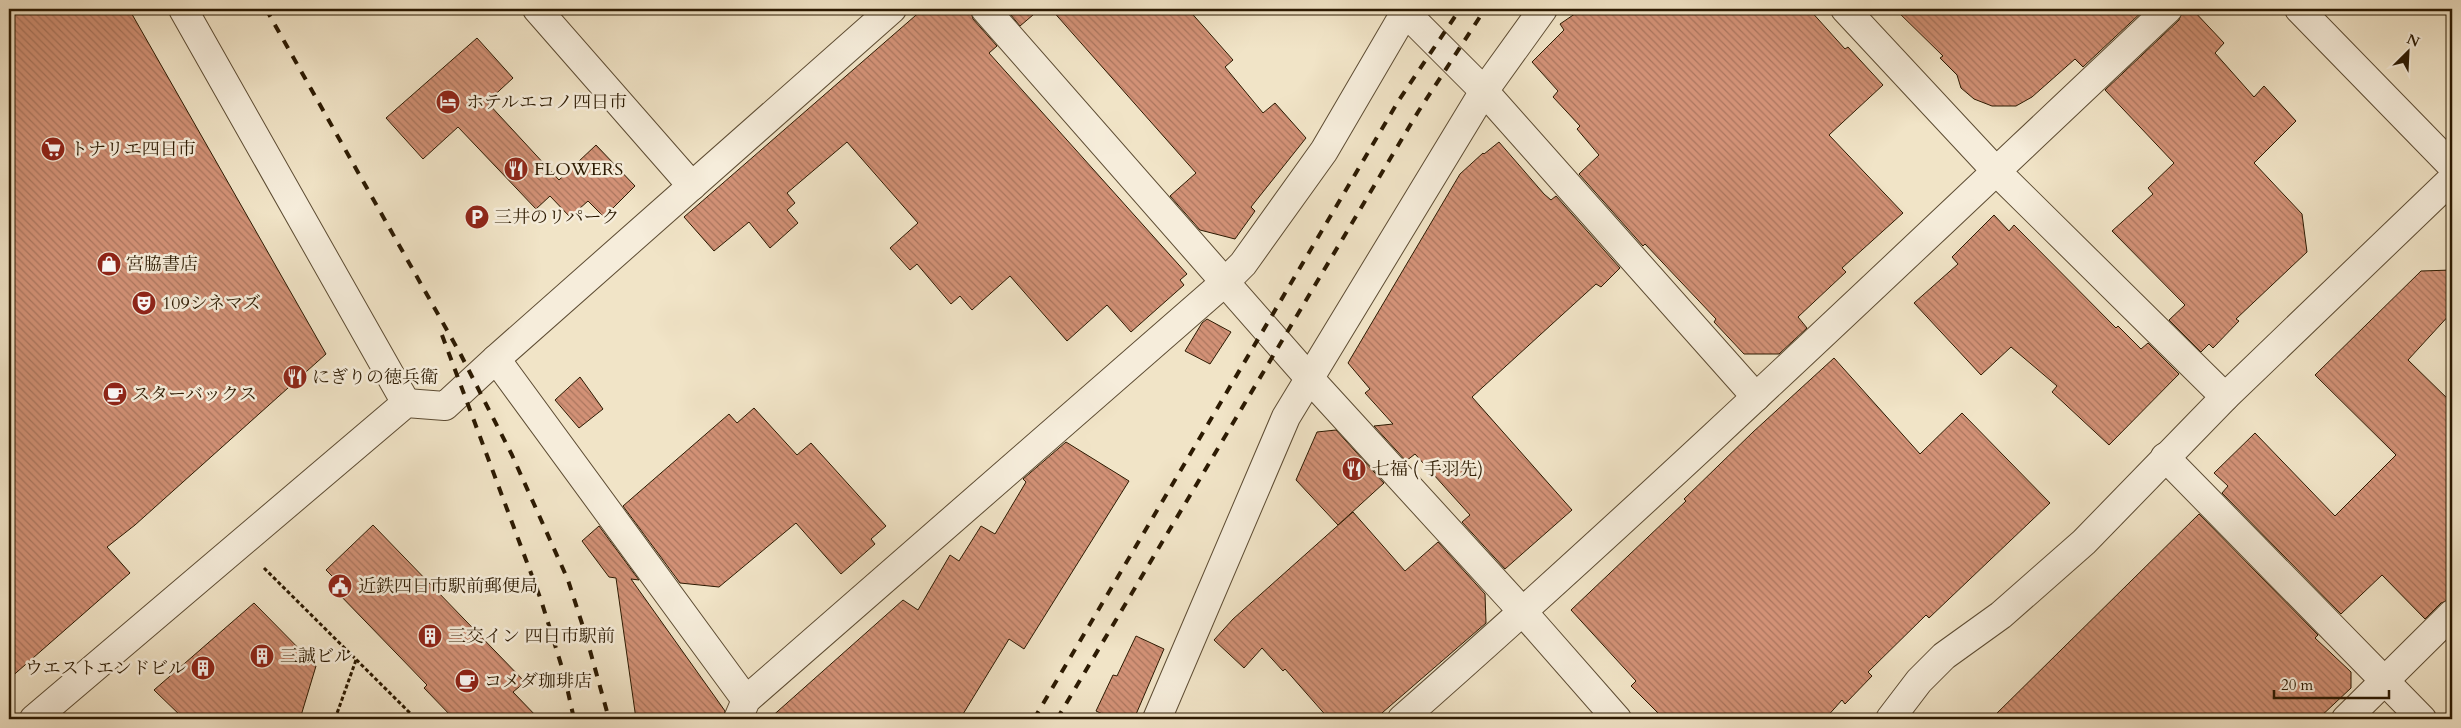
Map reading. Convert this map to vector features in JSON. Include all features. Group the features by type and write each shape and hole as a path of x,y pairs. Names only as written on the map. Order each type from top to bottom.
{"street":[{"path":"182,9 406,403"},
{"path":"537,9 692,186"},
{"path":"34,719 406,403 445,406 892,9"},
{"path":"985,9 1310,379 1523,612 1617,719"},
{"path":"1157,719 1286,417 1484,91 1543,9"},
{"path":"1845,9 1996,171 2226,397"},
{"path":"1402,719 1523,612 1756,397 2168,9"},
{"path":"2299,9 2452,166"},
{"path":"496,359 742,710 1226,282 1243,264 1324,151 1405,10 1484,91 1756,397"},
{"path":"1890,719 1919,681 1944,656 2001,615 2084,542 2165,457 2452,179"},
{"path":"2165,457 2383,682 2422,719"},
{"path":"2346,719 2452,614"}],"path":[{"path":"242,542 416,719"},
{"path":"335,719 356,660"}],"building":[{"path":"9,9 129,9 326,354 135,525 107,547 130,573 9,679"},
{"path":"923,9 970,9 973,19 997,46 989,53 1187,274 1180,280 1184,285 1131,332 1107,305 1067,341 1010,276 972,310 960,296 951,304 917,264 910,270 890,248 918,223 847,142 787,193 795,203 787,210 798,223 770,248 749,222 714,251 684,217"},
{"path":"1006,9 1040,9 1020,26"},
{"path":"1051,9 1188,9 1233,60 1225,67 1263,113 1275,103 1306,138 1251,207 1255,211 1235,239 1200,230 1170,196 1196,173"},
{"path":"1582,9 1809,9 1845,49 1848,47 1883,85 1829,135 1903,213 1842,268 1846,272 1798,317 1807,328 1779,354 1744,354 1714,322 1716,319 1645,244 1643,246 1579,174 1599,155 1577,129 1580,126 1553,97 1558,91 1532,62 1564,30 1560,24"},
{"path":"1895,9 2145,9 2083,67 2075,59 2032,97 2016,106 1992,106 1974,99 1961,88 1957,75 1940,58 1943,56"},
{"path":"2183,9 2192,9 2224,43 2215,53 2254,97 2264,86 2296,121 2254,163 2302,214 2307,252 2236,319 2239,321 2213,348 2209,344 2201,352 2169,320 2185,305 2112,231 2153,194 2148,188 2174,163 2105,90 2179,20"},
{"path":"477,38 513,78 487,102 559,180 596,145 635,186 604,217 588,201 570,217 550,196 536,209 458,127 423,159 386,118"},
{"path":"1499,142 1544,194 1551,200 1556,196 1620,268 1601,287 1596,284 1472,397 1572,510 1505,569 1462,522 1470,515 1415,454 1406,461 1374,426 1393,424 1365,393 1370,389 1348,363 1460,174 1483,153"},
{"path":"1994,215 2009,231 2014,225 2116,328 2118,326 2141,349 2148,343 2179,374 2109,445 2052,392 2057,386 2011,347 1981,375 1914,303 1958,264 1952,257"},
{"path":"2452,270 2452,312 2408,360 2452,403 2452,599 2441,603 2425,619 2382,575 2341,614 2222,493 2228,486 2214,473 2255,433 2335,516 2396,455 2315,375 2421,271"},
{"path":"1207,319 1231,332 1210,364 1185,351 1202,323"},
{"path":"1834,358 1920,454 1962,413 2050,503 1929,618 1926,615 1868,672 1872,676 1845,704 1842,700 1825,719 1664,719 1631,686 1636,681 1571,610 1686,501 1684,499 1753,432"},
{"path":"580,377 603,409 579,428 555,400"},
{"path":"754,408 797,455 811,443 886,526 871,539 875,544 841,574 796,523 719,587 680,583 623,506 729,414 737,423"},
{"path":"1336,430 1384,483 1338,525 1296,480 1317,432"},
{"path":"1066,442 1129,481 1024,649 1009,639 960,719 769,719 903,600 918,610 950,555 959,561 981,526 995,534 1026,482 1023,479"},
{"path":"1353,512 1405,571 1438,542 1485,594 1486,623 1375,719 1329,719 1285,669 1283,671 1262,648 1244,668 1214,640 1233,619"},
{"path":"2199,514 2318,635 2315,638 2351,672 2351,688 2318,719 1991,719"},
{"name":"三交イン 四日市駅前","path":"373,525 525,682 513,692 539,719 454,719 424,688 427,685 335,590 341,585 326,570"},
{"path":"599,526 639,580 631,579 725,711 723,719 636,719 616,578 609,577 582,541"},
{"path":"254,603 316,666 300,719 184,719 154,690"},
{"path":"1136,636 1164,649 1134,719 1113,719 1096,711 1113,675 1117,676"}],"railway":[{"path":"266,9 461,355 512,455 568,580 609,719"},
{"path":"1034,719 1399,100 1460,9"},
{"path":"1057,719 1418,112 1485,9"},
{"path":"442,335 541,600 564,674 574,719"}],"place":[{"name":"ホテルエコノ四日市","path":"448,102"},
{"name":"トナリエ四日市","path":"53,149"},
{"name":"FLOWERS","path":"516,169"},
{"name":"三井のリパーク","path":"477,217"},
{"name":"宮脇書店","path":"109,264"},
{"name":"109シネマズ","path":"144,303"},
{"name":"にぎりの徳兵衛","path":"295,377"},
{"name":"スターバックス","path":"115,394"},
{"name":"七福 ( 手羽先)","path":"1354,469"},
{"name":"近鉄四日市駅前郵便局","path":"340,586"},
{"name":"三交イン 四日市駅前","path":"430,636"},
{"name":"三誠ビル","path":"262,656"},
{"name":"ウエストエンドビル","path":"203,668"},
{"name":"コメダ珈琲店","path":"467,681"}]}
